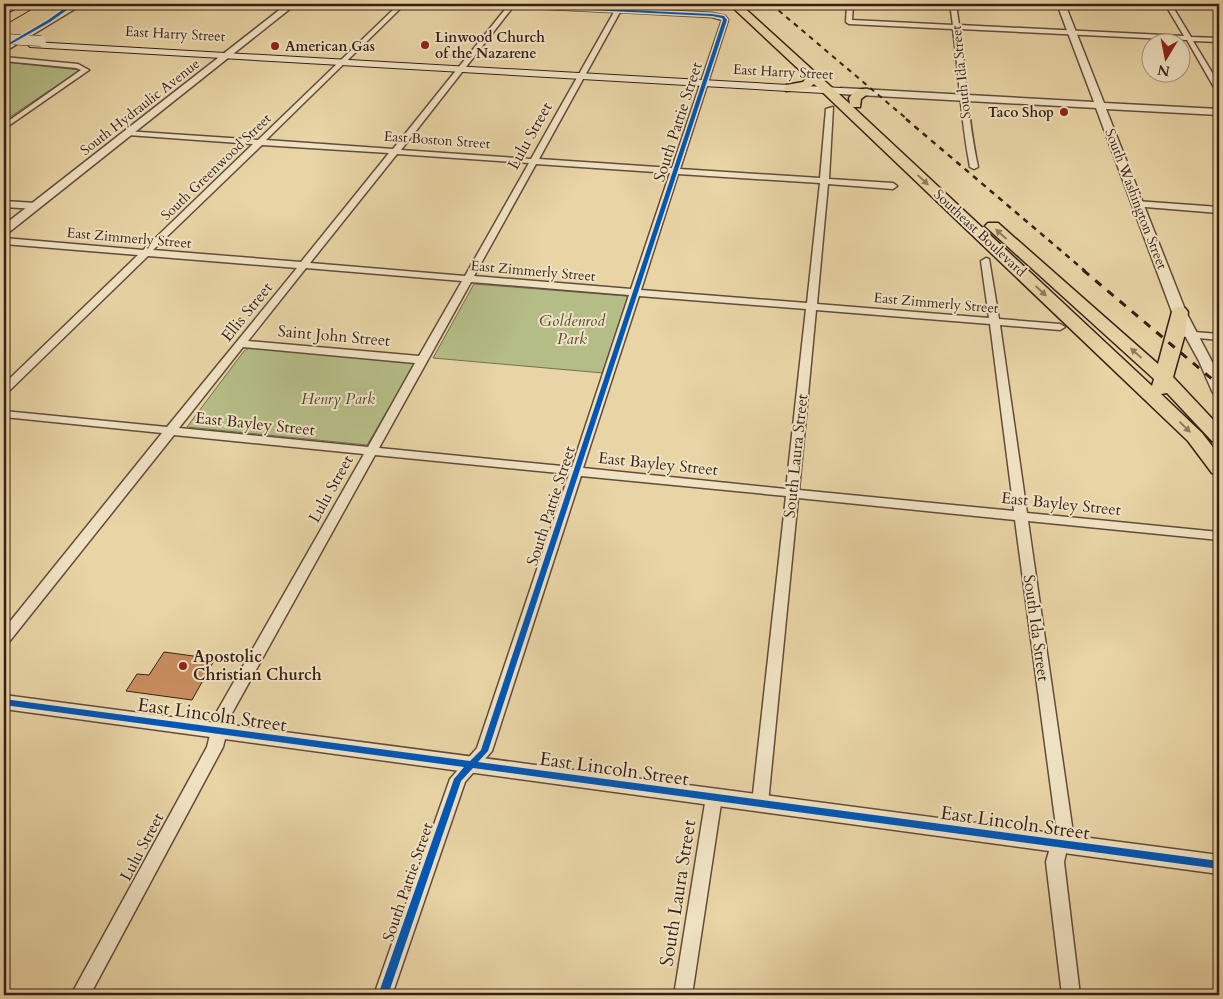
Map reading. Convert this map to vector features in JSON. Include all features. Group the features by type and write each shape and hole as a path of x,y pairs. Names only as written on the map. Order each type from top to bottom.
{"highway":[{"path":"4,17 27,4"},
{"path":"4,21 34,4"}],"main road":[{"name":"Southeast Boulevard","path":"734,4 814,77 835,90 860,98 1162,378 1219,437"},
{"name":"Southeast Boulevard","path":"744,4 1195,437 1219,469"},
{"name":"East Harry Street","path":"4,39 37,43 229,54 322,62 344,61 835,90"},
{"name":"East Harry Street","path":"4,44 37,43"},
{"path":"790,88 807,85 814,77"},
{"path":"1166,409 1161,397 1162,378 1184,334 1179,312"}],"street":[{"path":"4,50 80,4"},
{"path":"259,4 290,6"},
{"name":"South Greenwood Street","path":"4,390 402,4"},
{"path":"489,4 620,7"},
{"name":"Ellis Street","path":"4,638 512,4"},
{"path":"850,4 849,22 1140,36"},
{"name":"South Ida Street","path":"953,4 969,140 974,167"},
{"name":"South Washington Street","path":"1061,4 1136,204 1179,312"},
{"path":"1168,4 1186,32"},
{"name":"South Hydraulic Avenue","path":"4,231 290,6"},
{"name":"South Pattie Street","path":"383,995 458,779 484,751 706,83 725,20 723,16 620,7"},
{"name":"Lulu Street","path":"80,995 215,747 224,715 620,7"},
{"path":"1190,39 1219,40"},
{"path":"1190,39 1219,89"},
{"path":"4,60 78,66 86,70 4,127"},
{"path":"860,98 965,97 1219,112"},
{"name":"South Laura Street","path":"760,804 830,109"},
{"name":"East Boston Street","path":"128,133 893,186"},
{"path":"4,204 36,206"},
{"path":"1136,204 1219,210"},
{"name":"East Zimmerly Street","path":"4,241 1060,327"},
{"name":"South Ida Street","path":"986,261 1064,826 1055,862 1071,995"},
{"path":"1184,334 1219,337"},
{"path":"1184,334 1219,391"},
{"name":"Saint John Street","path":"241,344 423,360"},
{"name":"East Bayley Street","path":"4,414 1219,536"},
{"name":"East Lincoln Street","path":"4,702 1219,865"},
{"name":"South Laura Street","path":"684,995 714,797"}],"green space":[{"path":"4,62 80,70 4,121"},
{"name":"Goldenrod Park","path":"474,284 626,296 628,298 603,373 433,358"},
{"name":"Henry Park","path":"249,348 408,362 413,364 413,367 367,445 187,427 244,351"}],"building":[{"name":"Apostolic Christian Church","path":"164,652 215,659 192,700 126,691 137,674 149,675"}],"railway":[{"path":"771,4 908,120"},
{"path":"906,119 1085,271"},
{"path":"1083,270 1219,385"}],"cycle path":[{"path":"4,47 49,21 70,4"},
{"path":"383,995 458,779 484,751 725,20 723,17 712,15 489,4"},
{"path":"4,702 1219,865"}],"place":[{"name":"Linwood Church of the Nazarene","path":"425,45"},
{"name":"American Gas","path":"275,46"},
{"name":"Taco Shop","path":"1064,112"},
{"name":"Apostolic Christian Church","path":"183,666"}]}
